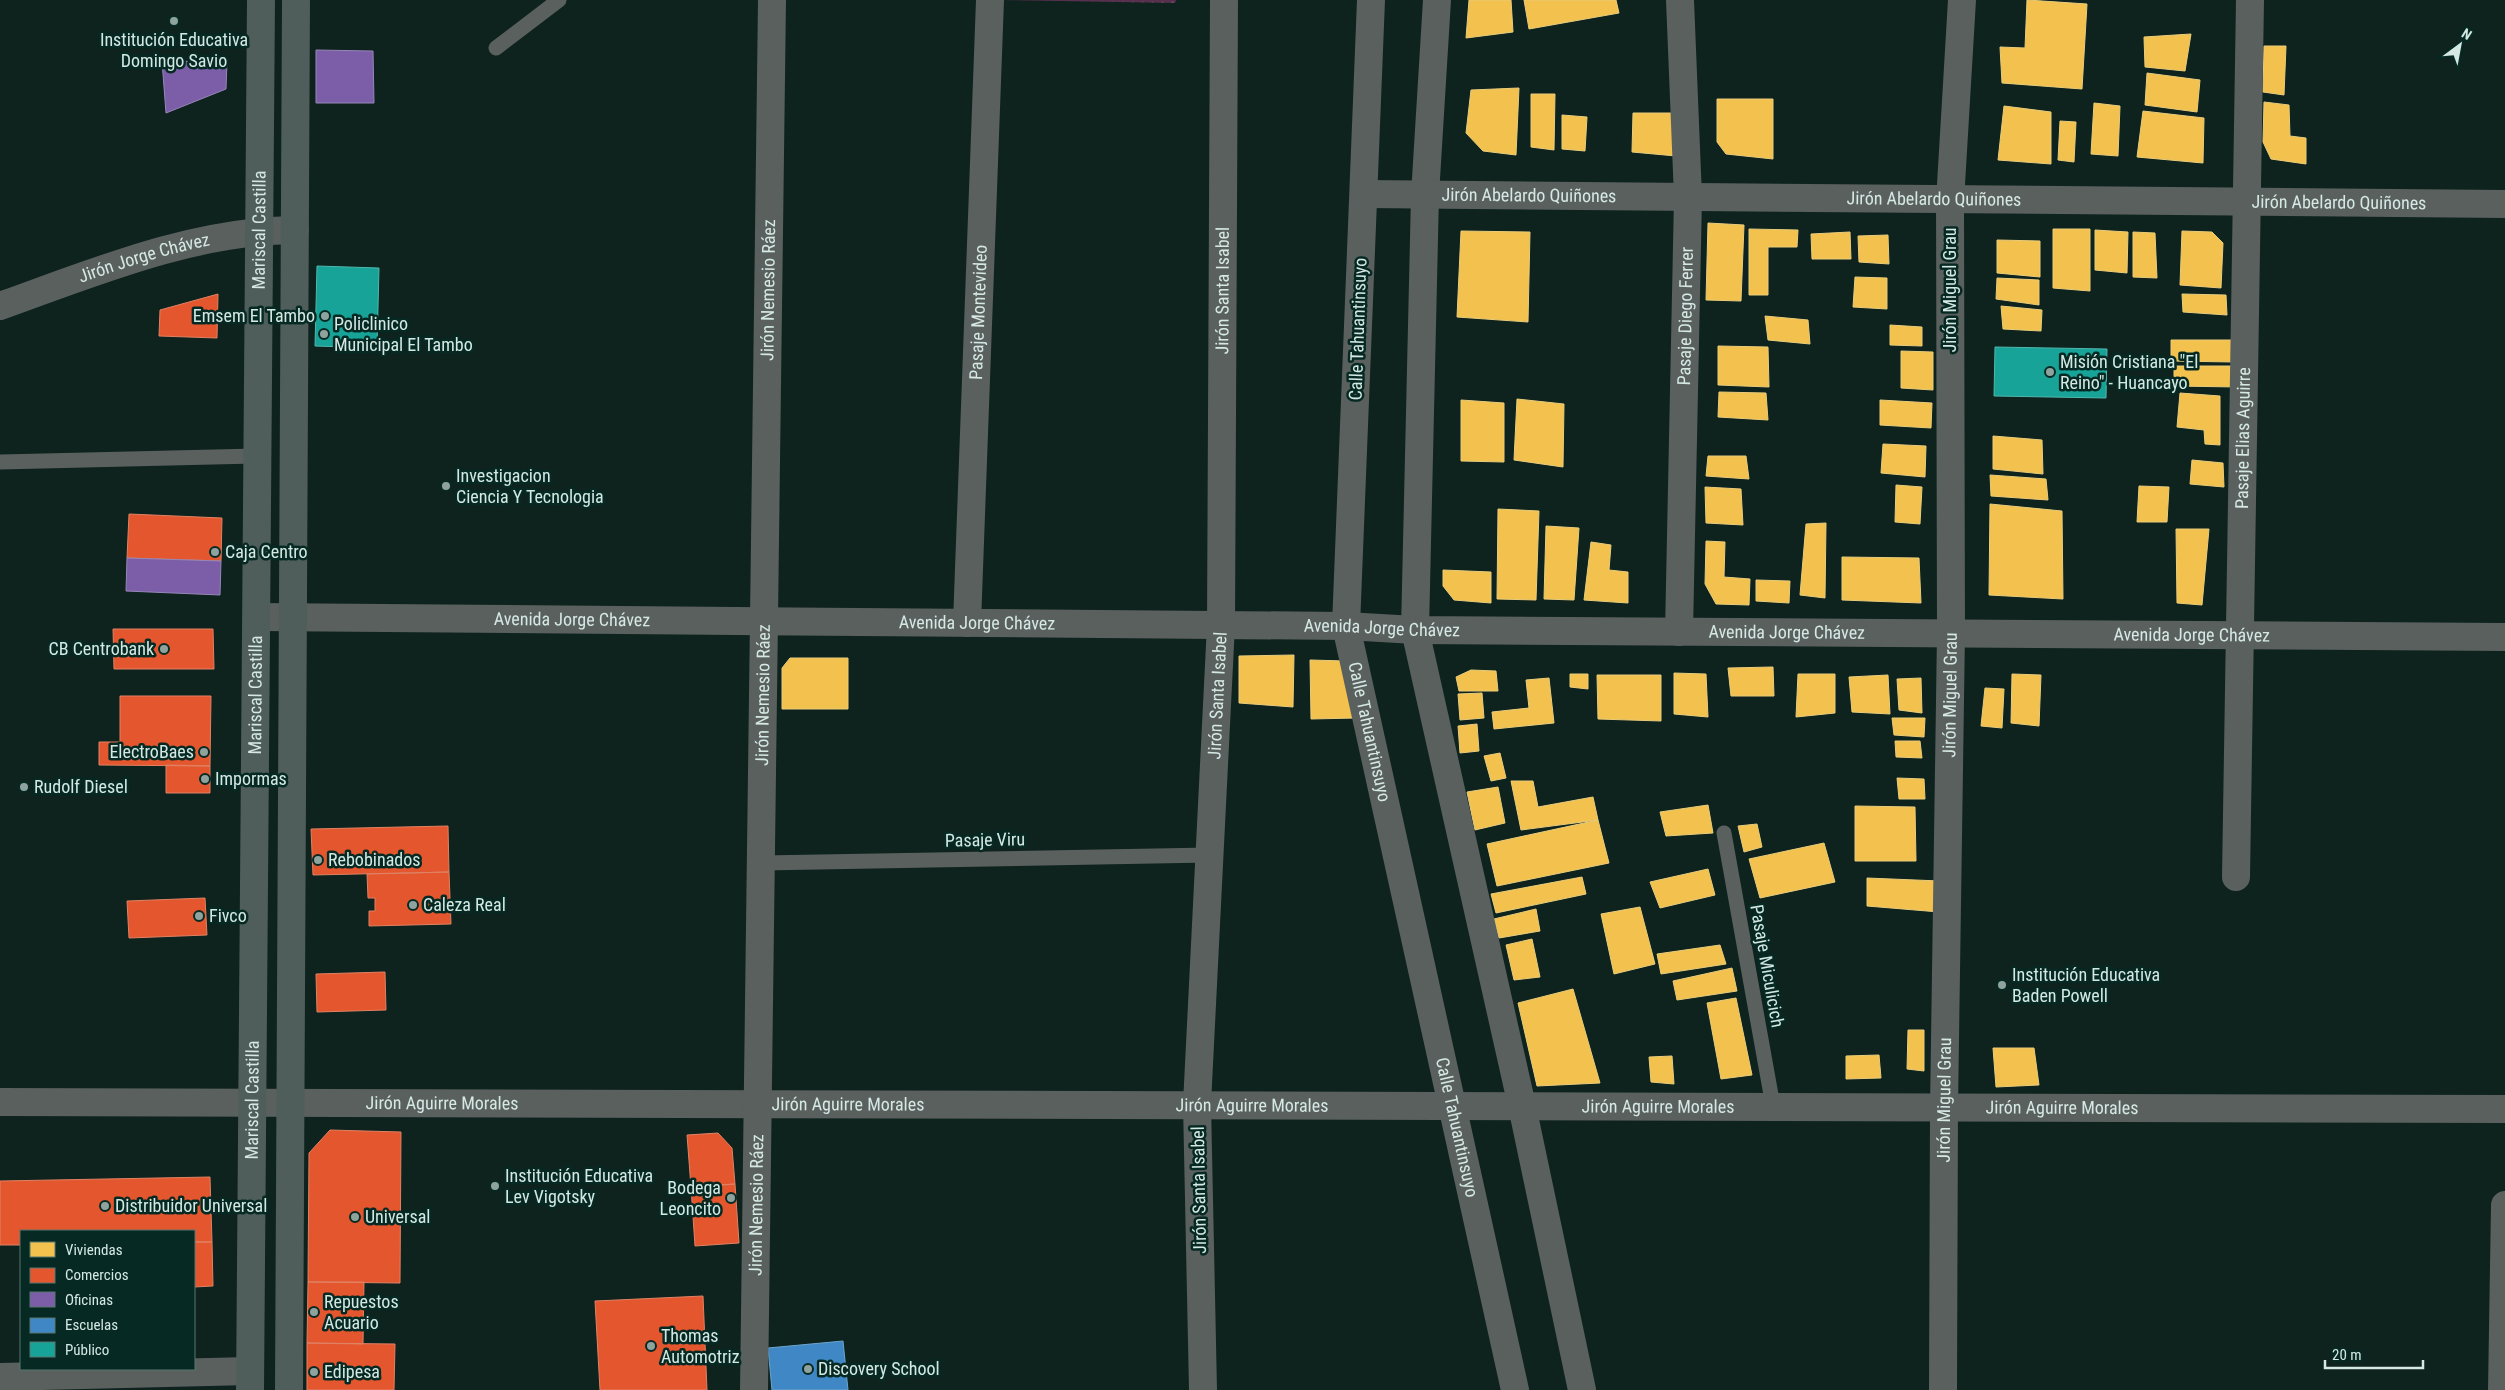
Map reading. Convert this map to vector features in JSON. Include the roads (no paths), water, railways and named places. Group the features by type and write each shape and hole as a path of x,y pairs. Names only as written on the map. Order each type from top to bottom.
{"highway":[{"name":"Mariscal Castilla","path":"250,1380 258,617 261,0"},
{"name":"Mariscal Castilla","path":"289,1390 296,0"}],"street":[{"name":"Jirón Nemesio Ráez","path":"754,1390 772,0"},
{"name":"Pasaje Montevideo","path":"967,624 990,0"},
{"name":"Jirón Santa Isabel","path":"1203,1390 1198,1104 1222,625 1224,0"},
{"name":"Calle Tahuantinsuyo","path":"1371,0 1346,626 1515,1390"},
{"path":"1437,0 1425,195 1416,630 1522,1106 1582,1390"},
{"name":"Pasaje Diego Ferrer","path":"1679,632 1688,197 1680,0"},
{"name":"Jirón Miguel Grau","path":"1943,1390 1944,1108 1951,633 1950,201 1962,0"},
{"name":"Pasaje Elias Aguirre","path":"2236,877 2250,0"},
{"name":"Jirón Abelardo Quiñones","path":"1364,194 1950,201 2505,204"},
{"name":"Jirón Jorge Chávez","path":"0,306 152,252 260,230 294,230"},
{"name":"Avenida Jorge Chávez","path":"258,617 1346,626 1416,630 2505,637"},
{"name":"Jirón Aguirre Morales","path":"0,1102 2505,1109"},
{"path":"2502,1390 2505,1205"},
{"path":"0,1377 250,1380"}],"lane":[{"path":"496,48 559,0"},
{"path":"0,462 259,456"},
{"name":"Pasaje Miculicich","path":"1724,833 1773,1106"},
{"name":"Pasaje Viru","path":"761,862 1210,855"}],"place":[{"name":"Institución Educativa Domingo Savio","path":"174,21"},
{"name":"Emsem El Tambo","path":"325,316"},
{"name":"Policlinico Municipal El Tambo","path":"324,334"},
{"name":"Misión Cristiana \"El Reino\" - Huancayo","path":"2050,372"},
{"name":"Investigacion Ciencia Y Tecnologia","path":"446,486"},
{"name":"Caja Centro","path":"215,552"},
{"name":"CB Centrobank","path":"164,649"},
{"name":"ElectroBaes","path":"204,752"},
{"name":"Impormas","path":"205,779"},
{"name":"Rudolf Diesel","path":"24,787"},
{"name":"Rebobinados","path":"318,860"},
{"name":"Caleza Real","path":"413,905"},
{"name":"Fivco","path":"199,916"},
{"name":"Institución Educativa Baden Powell","path":"2002,985"},
{"name":"Institución Educativa Lev Vigotsky","path":"495,1186"},
{"name":"Bodega Leoncito","path":"731,1198"},
{"name":"Distribuidor Universal","path":"105,1206"},
{"name":"Universal","path":"355,1217"},
{"name":"Repuestos Acuario","path":"314,1312"},
{"name":"Thomas Automotriz","path":"651,1346"},
{"name":"Discovery School","path":"808,1369"},
{"name":"Edipesa","path":"314,1372"}]}
